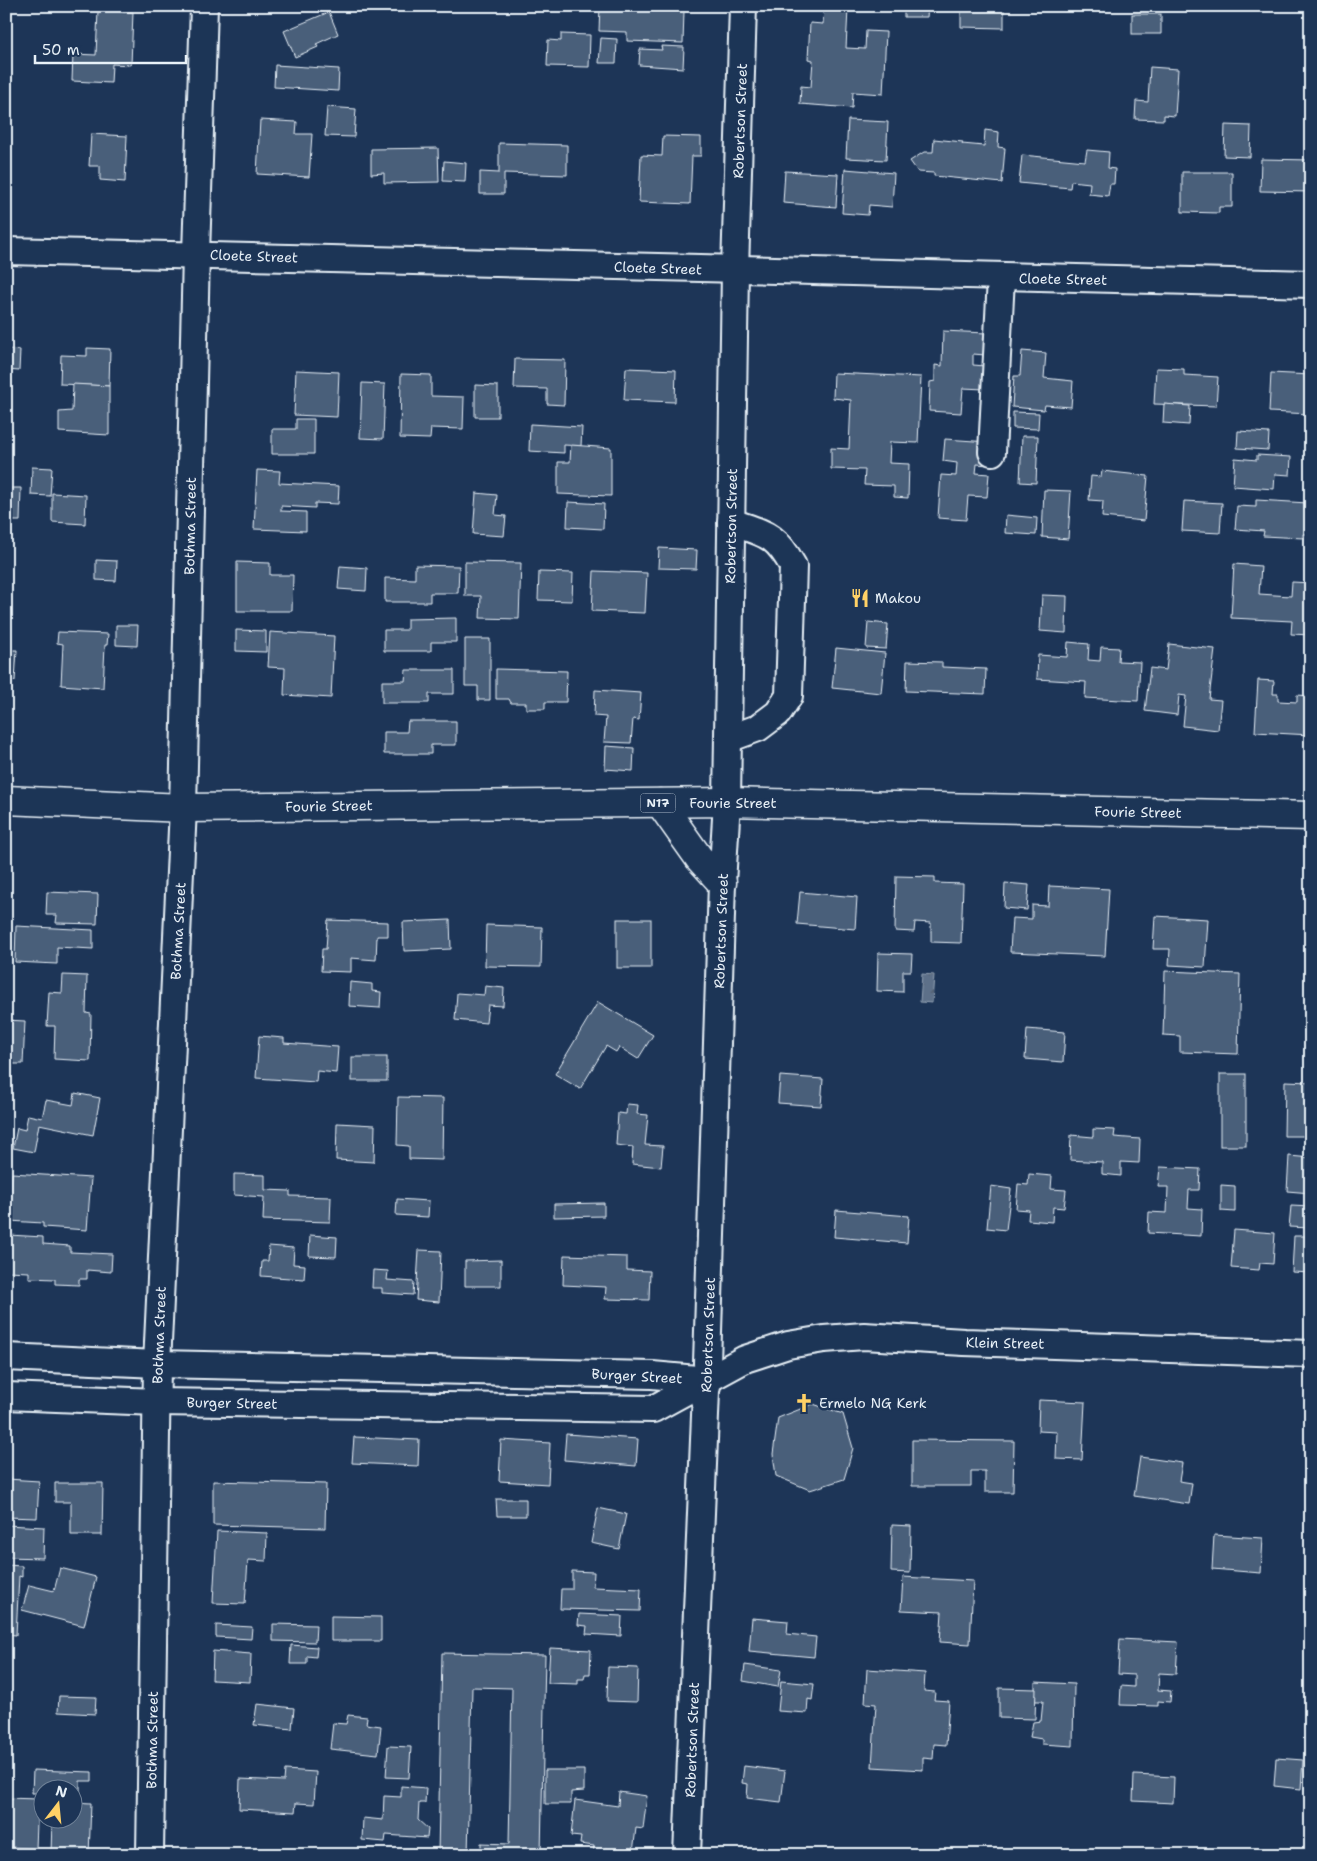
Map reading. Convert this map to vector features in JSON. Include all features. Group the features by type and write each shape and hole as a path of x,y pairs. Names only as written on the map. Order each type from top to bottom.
{"highway":[{"name":"Fourie Street","path":"6,800 184,808 728,802 1311,816"},
{"path":"660,803 699,858 722,883"}],"street":[{"name":"Bothma Street","path":"150,1855 157,1364 184,808 196,254 204,6"},
{"name":"Robertson Street","path":"687,1855 708,1380 722,883 728,802 735,270 743,6"},
{"name":"Cloete Street","path":"6,251 196,254 1001,278 1311,284"},
{"path":"992,452 1001,278"},
{"path":"728,739 758,728 778,713 789,696 793,566 785,551 770,536 732,522"},
{"name":"Klein Street","path":"708,1380 745,1359 788,1344 864,1336 964,1342 1311,1354"},
{"name":"Burger Street","path":"6,1357 157,1364 652,1375 708,1380"},
{"name":"Burger Street","path":"6,1396 157,1402 653,1409 708,1380"}],"water":[{"path":"922,974 934,975 932,1003 920,1002"}],"building":[{"path":"600,6 662,6 661,11 684,11 683,43 627,41 627,32 599,31"},
{"path":"904,6 928,6 927,17 904,17"},
{"path":"961,6 1004,6 1004,28 961,27"},
{"path":"824,7 848,9 846,48 865,49 866,31 886,32 883,94 853,92 852,108 800,104 801,86 811,87 813,60 808,59 810,23 823,24"},
{"path":"98,11 133,12 131,65 112,64 111,83 72,81 73,54 96,55"},
{"path":"329,12 338,34 316,44 318,47 295,57 284,31"},
{"path":"1132,14 1161,14 1161,34 1132,34"},
{"path":"561,34 590,35 589,67 547,66 548,40 561,41"},
{"path":"601,38 617,39 616,63 599,63"},
{"path":"661,46 684,47 683,68 639,65 640,49 662,50"},
{"path":"275,65 339,69 338,91 274,87"},
{"path":"1150,67 1178,69 1175,116 1164,115 1164,120 1135,119 1136,101 1148,102"},
{"path":"327,107 356,109 354,137 325,136"},
{"path":"260,120 297,122 296,134 312,134 309,177 257,174"},
{"path":"848,120 888,122 886,160 846,158"},
{"path":"1225,125 1251,126 1250,157 1224,156"},
{"path":"985,130 999,132 998,147 1005,148 1002,183 934,176 934,173 918,172 910,161 924,152 933,152 934,139 984,146"},
{"path":"91,134 127,136 125,182 100,180 100,166 89,166"},
{"path":"663,136 701,137 701,156 692,156 690,204 639,202 641,155 662,156"},
{"path":"499,143 567,145 567,175 504,173 504,194 480,194 480,172 499,173"},
{"path":"438,148 439,182 384,183 384,173 371,174 371,149"},
{"path":"1087,150 1109,152 1108,168 1115,169 1114,184 1110,184 1108,196 1089,194 1090,183 1071,181 1070,188 1019,183 1022,155 1085,161"},
{"path":"1261,159 1311,160 1311,192 1260,191"},
{"path":"444,161 466,163 465,182 443,181"},
{"path":"845,169 894,173 892,207 869,205 868,215 842,213"},
{"path":"785,171 838,174 836,207 783,203"},
{"path":"1182,172 1232,172 1232,207 1219,207 1219,213 1182,212"},
{"path":"943,331 986,333 985,355 973,354 973,365 985,366 984,389 963,388 961,413 929,411 930,382 935,381 935,365 942,366"},
{"path":"6,341 8,342 8,349 20,350 19,371 6,370"},
{"path":"87,348 110,349 109,386 60,384 61,355 87,356"},
{"path":"1022,351 1046,353 1044,378 1073,381 1071,407 1045,405 1044,410 1012,407 1014,376 1020,376"},
{"path":"515,359 565,360 564,405 547,404 547,389 514,388"},
{"path":"626,368 676,370 675,402 624,400"},
{"path":"1156,368 1184,369 1184,375 1218,377 1216,406 1154,404"},
{"path":"296,370 339,372 337,417 294,415"},
{"path":"834,373 921,377 918,443 890,442 889,463 909,464 908,498 894,497 894,486 864,485 865,470 831,469 831,448 849,449 851,400 833,398"},
{"path":"1271,373 1311,375 1311,414 1269,412"},
{"path":"401,374 431,375 431,396 464,397 463,429 431,428 430,439 400,438"},
{"path":"362,383 385,384 383,439 360,438"},
{"path":"73,384 109,386 109,435 59,432 59,412 72,411"},
{"path":"475,385 498,386 498,417 475,417"},
{"path":"6,386 10,386 8,416 6,416"},
{"path":"1164,404 1190,406 1189,425 1163,423"},
{"path":"1013,412 1039,413 1038,429 1013,428"},
{"path":"296,419 314,419 314,454 272,454 272,429 296,429"},
{"path":"530,424 582,427 581,446 564,445 564,453 529,451"},
{"path":"1238,431 1269,433 1268,450 1237,448"},
{"path":"1022,436 1038,436 1036,483 1020,482"},
{"path":"945,439 989,442 988,465 977,464 976,473 989,474 987,497 968,496 966,520 938,518 941,475 956,476 957,463 943,461"},
{"path":"571,445 611,448 611,496 558,494 558,462 570,462"},
{"path":"1257,455 1291,457 1290,475 1275,474 1274,489 1233,486 1235,458 1257,460"},
{"path":"32,467 52,468 50,496 31,495"},
{"path":"257,470 280,471 279,483 339,486 338,504 315,503 315,508 281,506 281,511 306,512 306,531 254,529"},
{"path":"1102,471 1148,476 1144,521 1102,517 1103,501 1089,500 1091,476 1101,477"},
{"path":"6,488 21,488 20,521 6,521"},
{"path":"1044,490 1071,491 1068,539 1042,537"},
{"path":"52,493 86,495 85,524 52,522"},
{"path":"476,493 497,495 495,515 506,516 504,536 473,534"},
{"path":"1256,500 1308,503 1307,509 1311,509 1311,534 1303,534 1303,538 1263,536 1264,531 1235,529 1237,506 1256,507"},
{"path":"1184,501 1222,503 1220,533 1182,531"},
{"path":"568,502 604,504 603,529 567,527"},
{"path":"1006,515 1037,518 1036,535 1005,533"},
{"path":"659,548 697,550 696,569 658,568"},
{"path":"96,560 117,561 116,581 96,580"},
{"path":"237,562 270,563 270,575 293,575 292,611 237,611"},
{"path":"465,562 521,563 519,619 480,618 481,596 465,596"},
{"path":"1234,564 1261,566 1259,594 1291,596 1292,582 1311,583 1311,635 1291,634 1292,621 1231,618"},
{"path":"415,565 459,566 458,593 430,593 430,602 385,602 385,578 415,579"},
{"path":"340,566 367,568 366,591 338,589"},
{"path":"594,571 647,573 645,613 592,611"},
{"path":"539,572 573,573 572,601 538,600"},
{"path":"1042,595 1067,596 1066,633 1040,631"},
{"path":"456,618 456,642 431,642 431,651 384,651 384,630 407,630 407,619"},
{"path":"868,622 888,624 886,649 866,648"},
{"path":"116,625 138,625 137,646 116,645"},
{"path":"236,630 266,631 266,652 236,651"},
{"path":"58,632 108,634 107,645 105,645 103,688 61,685 63,644 57,643"},
{"path":"270,632 334,636 331,698 284,695 285,668 268,667"},
{"path":"465,639 490,639 490,700 478,700 478,686 465,686"},
{"path":"1068,642 1089,644 1088,660 1100,661 1101,647 1119,648 1118,661 1140,662 1138,701 1085,698 1086,682 1037,679 1038,655 1067,657"},
{"path":"1169,644 1215,649 1209,699 1221,700 1218,730 1183,726 1186,696 1179,695 1177,715 1145,711 1150,668 1166,670"},
{"path":"836,648 885,653 881,693 832,688"},
{"path":"6,650 17,650 15,681 6,680"},
{"path":"907,661 942,662 942,667 986,669 985,694 906,691"},
{"path":"496,669 567,671 566,702 545,702 545,709 526,709 526,703 511,703 509,699 496,699"},
{"path":"406,670 454,670 454,694 429,694 429,703 382,703 382,681 405,681"},
{"path":"1258,680 1274,681 1273,694 1278,694 1278,701 1297,702 1297,695 1311,696 1311,735 1255,732"},
{"path":"595,690 641,693 639,720 633,719 631,743 604,742 606,717 594,716"},
{"path":"408,721 456,721 456,745 431,745 431,754 384,754 384,732 407,732"},
{"path":"606,746 634,748 633,771 605,769"},
{"path":"896,876 935,877 935,883 963,884 961,943 931,942 931,923 915,922 914,932 895,931"},
{"path":"1005,883 1029,885 1027,910 1004,908"},
{"path":"1049,886 1109,889 1105,956 1010,952 1012,918 1032,919 1032,905 1048,906"},
{"path":"47,892 98,894 97,924 56,923 57,915 46,915"},
{"path":"800,892 857,897 855,929 797,924"},
{"path":"1155,916 1208,919 1205,967 1169,965 1170,949 1153,949"},
{"path":"617,919 651,919 651,968 617,968"},
{"path":"328,920 388,922 388,936 377,936 376,960 351,958 351,972 321,971 322,949 326,949"},
{"path":"450,920 451,949 404,951 403,922"},
{"path":"486,925 542,927 541,967 485,966"},
{"path":"16,926 93,930 93,949 57,947 57,964 15,962"},
{"path":"878,953 912,954 911,971 903,971 903,992 877,991"},
{"path":"1165,971 1240,974 1238,1054 1180,1052 1180,1036 1163,1035"},
{"path":"63,975 87,976 86,1013 91,1014 90,1061 54,1059 55,1026 47,1026 49,992 62,993"},
{"path":"350,982 372,984 372,991 381,992 380,1008 349,1006"},
{"path":"485,986 504,988 503,1006 488,1005 486,1023 455,1020 457,993 484,995"},
{"path":"598,1002 653,1035 638,1059 619,1047 616,1052 606,1046 580,1089 555,1074"},
{"path":"6,1020 25,1021 23,1064 6,1064"},
{"path":"1027,1029 1065,1032 1063,1062 1025,1059"},
{"path":"259,1036 284,1038 284,1043 338,1047 336,1073 317,1071 316,1082 256,1078"},
{"path":"352,1057 387,1057 387,1081 352,1081"},
{"path":"1220,1074 1246,1074 1246,1146 1220,1146"},
{"path":"780,1076 823,1079 821,1106 778,1103"},
{"path":"1285,1081 1311,1082 1311,1102 1305,1102 1305,1136 1284,1136"},
{"path":"75,1093 100,1098 93,1135 39,1124 34,1152 13,1148 17,1128 25,1130 28,1115 42,1118 46,1100 73,1105"},
{"path":"398,1097 443,1098 442,1160 409,1159 409,1146 397,1145"},
{"path":"627,1104 638,1105 637,1114 648,1115 645,1145 663,1146 661,1167 632,1164 633,1147 616,1145 618,1113 626,1114"},
{"path":"337,1123 375,1125 374,1162 336,1160"},
{"path":"1093,1129 1115,1130 1114,1137 1140,1139 1139,1163 1121,1162 1121,1176 1102,1174 1102,1162 1070,1160 1071,1135 1093,1137"},
{"path":"1289,1156 1311,1158 1311,1193 1287,1191"},
{"path":"1160,1167 1200,1169 1199,1190 1189,1190 1188,1208 1202,1209 1201,1236 1148,1233 1149,1212 1167,1213 1168,1187 1158,1187"},
{"path":"12,1173 91,1178 87,1230 43,1227 43,1223 9,1221"},
{"path":"234,1174 265,1175 265,1190 290,1191 290,1196 331,1197 330,1222 263,1220 264,1197 234,1195"},
{"path":"1029,1174 1052,1176 1051,1189 1066,1190 1064,1208 1053,1207 1052,1222 1028,1220 1029,1210 1016,1209 1018,1184 1028,1185"},
{"path":"1221,1185 1235,1186 1235,1212 1221,1211"},
{"path":"991,1186 1011,1189 1006,1230 987,1228"},
{"path":"397,1199 429,1201 428,1217 396,1215"},
{"path":"604,1203 604,1216 554,1217 554,1204"},
{"path":"1291,1206 1311,1207 1311,1228 1289,1227"},
{"path":"836,1210 909,1216 907,1243 834,1237"},
{"path":"1234,1230 1275,1233 1273,1264 1260,1263 1259,1270 1231,1268"},
{"path":"9,1235 43,1237 43,1244 70,1246 70,1252 112,1254 111,1272 87,1270 87,1279 79,1279 79,1285 55,1284 55,1279 29,1278 29,1272 7,1271"},
{"path":"310,1235 337,1237 336,1257 309,1256"},
{"path":"1294,1236 1311,1236 1311,1273 1292,1272"},
{"path":"269,1246 294,1248 293,1264 305,1265 304,1279 261,1276 262,1261 268,1261"},
{"path":"419,1250 441,1251 439,1302 416,1300"},
{"path":"564,1255 627,1257 627,1270 650,1271 649,1300 605,1299 606,1287 563,1285"},
{"path":"501,1260 501,1286 465,1286 465,1261"},
{"path":"373,1270 388,1271 387,1280 414,1282 413,1295 382,1293 382,1288 372,1288"},
{"path":"1039,1400 1085,1402 1082,1460 1056,1459 1057,1432 1038,1431"},
{"path":"813,1404 843,1414 853,1448 844,1479 810,1490 776,1476 773,1454 778,1418"},
{"path":"566,1434 638,1439 636,1466 564,1460"},
{"path":"354,1437 419,1440 418,1466 352,1463"},
{"path":"501,1440 550,1443 548,1484 499,1481"},
{"path":"912,1440 1014,1441 1013,1492 985,1492 985,1471 971,1471 971,1486 912,1486"},
{"path":"1140,1457 1182,1463 1179,1481 1192,1483 1189,1504 1134,1496"},
{"path":"7,1479 39,1481 37,1518 6,1517"},
{"path":"213,1481 326,1484 325,1528 213,1525"},
{"path":"55,1483 103,1483 102,1535 71,1535 71,1502 55,1502"},
{"path":"496,1499 526,1499 526,1516 497,1516"},
{"path":"598,1508 626,1514 619,1549 591,1543"},
{"path":"6,1525 44,1527 43,1558 6,1557"},
{"path":"892,1525 911,1526 910,1573 891,1572"},
{"path":"217,1531 267,1533 266,1561 248,1560 245,1604 213,1603"},
{"path":"1214,1535 1263,1538 1261,1573 1212,1569"},
{"path":"6,1565 22,1566 22,1577 19,1576 16,1635 6,1634"},
{"path":"60,1568 96,1577 84,1626 22,1610 29,1585 54,1591"},
{"path":"572,1571 594,1572 593,1587 641,1589 640,1611 560,1609 561,1589 572,1589"},
{"path":"903,1577 973,1581 970,1644 940,1642 942,1612 901,1610"},
{"path":"579,1614 622,1616 621,1636 586,1634 587,1626 578,1625"},
{"path":"331,1616 381,1617 381,1641 331,1641"},
{"path":"752,1618 788,1621 787,1634 816,1637 814,1657 749,1651"},
{"path":"273,1624 316,1625 315,1642 273,1641"},
{"path":"216,1625 252,1627 251,1639 216,1637"},
{"path":"1120,1639 1178,1642 1176,1674 1159,1673 1158,1690 1171,1691 1170,1702 1158,1701 1158,1706 1120,1705 1121,1686 1134,1687 1134,1675 1118,1674"},
{"path":"291,1645 317,1647 316,1657 307,1656 307,1664 290,1664"},
{"path":"550,1648 591,1650 590,1674 585,1674 584,1679 578,1679 578,1684 548,1683"},
{"path":"213,1651 251,1654 250,1682 212,1680"},
{"path":"442,1653 545,1655 541,1855 481,1855 481,1843 509,1844 512,1688 472,1687 468,1855 438,1855"},
{"path":"745,1665 781,1670 778,1687 743,1681"},
{"path":"608,1667 638,1668 637,1702 607,1701"},
{"path":"867,1669 925,1673 924,1691 935,1692 934,1700 949,1701 946,1745 934,1744 933,1759 923,1758 923,1770 872,1767 876,1704 865,1703"},
{"path":"781,1681 814,1684 812,1700 808,1699 807,1713 778,1711"},
{"path":"1035,1682 1074,1684 1073,1746 1042,1744 1042,1739 1030,1737 1033,1722 1041,1721 1043,1701 1035,1701"},
{"path":"999,1688 1036,1689 1035,1719 999,1718"},
{"path":"59,1696 96,1697 95,1714 58,1712"},
{"path":"257,1704 294,1708 292,1729 254,1725"},
{"path":"348,1715 367,1717 366,1724 381,1726 378,1754 330,1749 333,1723 346,1724"},
{"path":"388,1746 411,1747 409,1778 386,1777"},
{"path":"1276,1758 1303,1760 1301,1789 1274,1786"},
{"path":"744,1766 785,1771 781,1802 747,1798 748,1784 742,1783"},
{"path":"33,1770 92,1772 92,1781 82,1781 82,1778 33,1778"},
{"path":"285,1770 316,1772 314,1804 296,1803 295,1812 239,1809 240,1779 284,1781"},
{"path":"545,1770 584,1770 584,1791 571,1792 571,1804 545,1804"},
{"path":"1134,1775 1174,1777 1173,1803 1133,1801"},
{"path":"401,1786 426,1788 425,1803 419,1803 418,1820 428,1829 427,1838 386,1835 385,1842 362,1840 363,1818 383,1820 384,1796 401,1797"},
{"path":"619,1792 647,1796 643,1829 636,1828 633,1852 605,1848 604,1855 593,1854 594,1846 580,1844 581,1837 571,1836 575,1800 618,1806"},
{"path":"6,1798 32,1799 32,1828 37,1828 36,1848 6,1847"},
{"path":"82,1803 91,1803 89,1855 51,1853 52,1828 82,1828"}],"place":[{"name":"Makou","path":"860,598"},
{"name":"Ermelo NG Kerk","path":"804,1403"}]}
